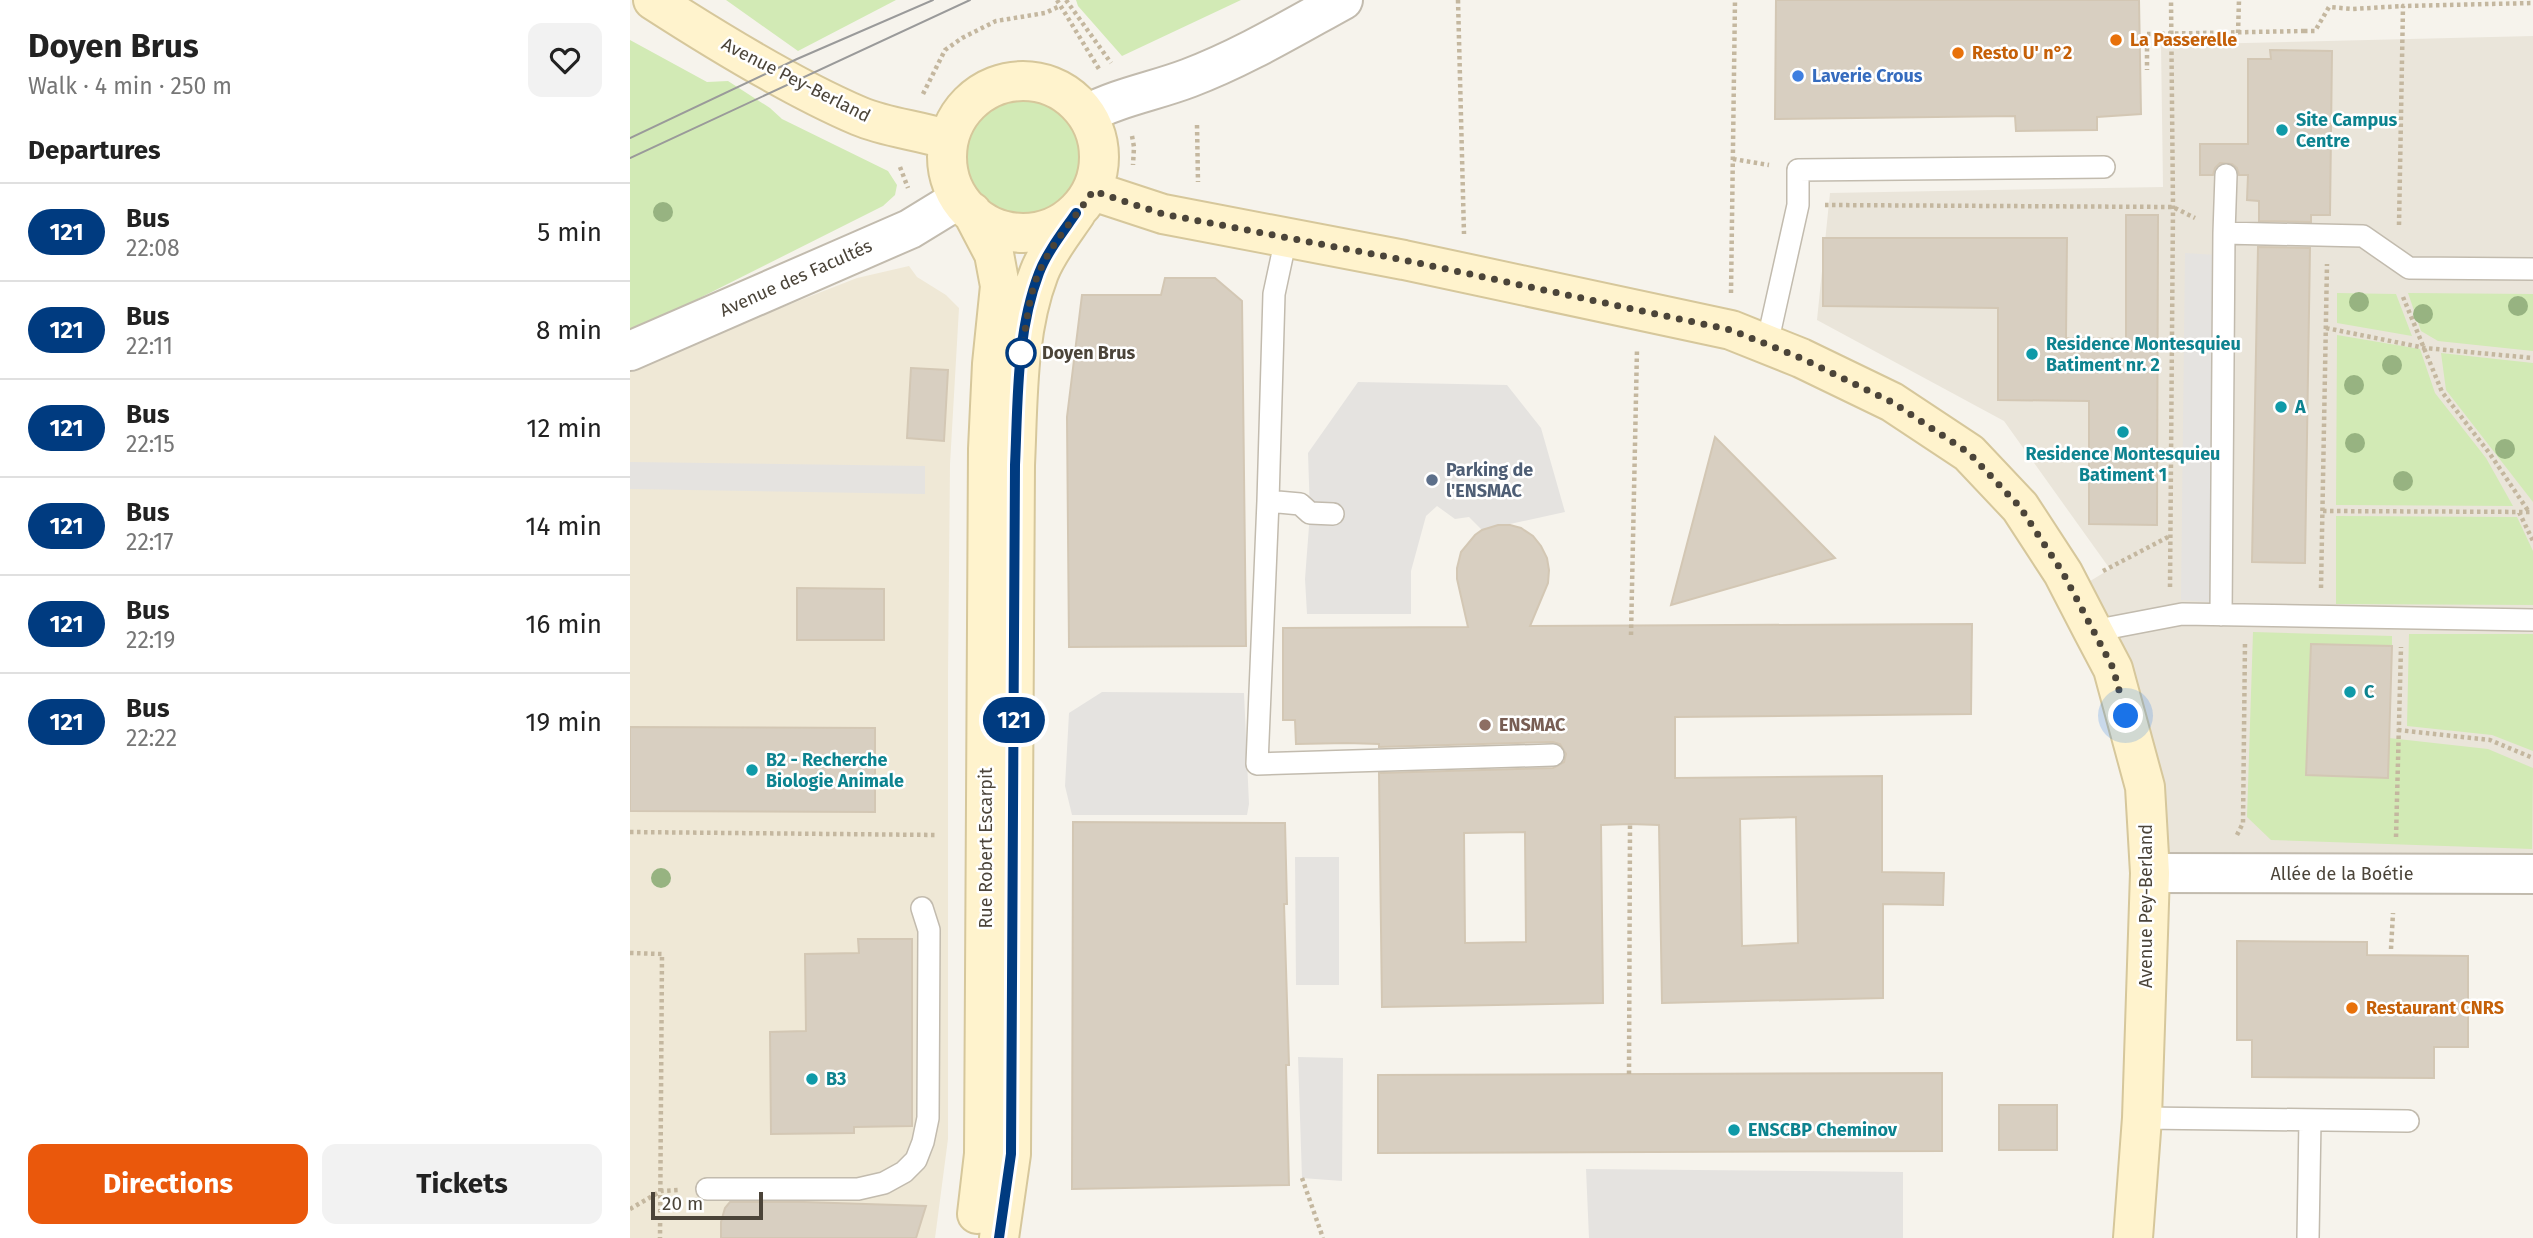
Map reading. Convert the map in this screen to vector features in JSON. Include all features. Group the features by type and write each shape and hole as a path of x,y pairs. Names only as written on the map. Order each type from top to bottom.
{"street":[{"name":"Avenue Pey-Berland","path":"653,0 772,71 860,117 923,131 947,140"},
{"path":"1087,114 1116,101 1189,78 1232,59 1343,0"},
{"path":"1023,80 1049,84 1072,97 1087,114 1099,140 1100,165 1084,202 1058,226 1036,233 1014,233 993,227 965,206 950,181 946,161 947,140 957,116 975,97 998,84 1023,80"},
{"name":"Avenue Pey-Berland","path":"1084,202 1135,207 1731,330 1892,402 1969,453 2020,507 2070,588 2113,668 2145,787 2150,873 2142,1118 2133,1238"},
{"name":"Rue Robert Escarpit","path":"999,1238 1011,1154 1015,465 1020,364 1030,304 1040,271 1084,202"},
{"name":"Rue Robert Escarpit","path":"965,206 994,254 1000,286 992,364 988,449 984,1154 972,1238"},
{"name":"Avenue des Facultés","path":"630,351 965,206"},
{"name":"Allée de la Boétie","path":"2150,873 2533,874"}],"lane":[{"path":"1767,344 1798,205 1798,170 2104,167"},
{"path":"2221,615 2226,175"},
{"path":"2224,233 2363,236 2409,268 2533,269"},
{"path":"1286,238 1275,294 1256,764 1553,755"},
{"path":"1268,501 1300,504 1310,513 1333,513"},
{"path":"2093,631 2182,614 2533,620"},
{"path":"706,1189 858,1189 884,1183 904,1172 916,1160 928,1118 929,930 922,908"},
{"path":"2142,1118 2407,1121"},
{"path":"2308,1238 2310,1120"}],"path":[{"path":"1066,0 1113,66"},
{"path":"1458,0 1465,273"},
{"path":"1731,330 1735,0"},
{"path":"2167,617 2170,599 2173,207 2171,0"},
{"path":"2238,33 2239,0"},
{"path":"924,90 945,50 962,37 996,21 1045,13 1058,3 1099,69"},
{"path":"2147,70 2147,34 2315,31 2329,7 2353,9 2533,3"},
{"path":"2403,6 2399,261 2402,294 2442,392 2531,512"},
{"path":"1197,125 1199,221"},
{"path":"1131,130 1135,148 1131,173"},
{"path":"1733,159 1798,170"},
{"path":"1832,205 2173,207"},
{"path":"2321,617 2328,235"},
{"path":"1631,635 1637,309"},
{"path":"2326,328 2426,348 2533,358"},
{"path":"2323,511 2531,512"},
{"path":"2519,512 2533,541"},
{"path":"2070,588 2170,537"},
{"path":"2218,873 2243,823 2246,615"},
{"path":"2391,949 2401,618"},
{"path":"2398,730 2490,740 2533,758"},
{"path":"1629,1074 1630,824"},
{"path":"630,832 937,835"},
{"path":"630,953 662,954 660,1238"},
{"path":"1302,1178 1323,1238"},
{"path":"630,1209 660,1191 706,1189"}],"shaded area":[{"path":"2533,36 2533,874 2150,873 2072,592 2110,569 2004,421 1817,320 1830,193 2163,187 2161,45"},
{"path":"2185,253 2216,255 2221,603 2181,600"},
{"path":"909,266 917,277 946,295 959,308 950,464 948,1139 935,1238 630,1238 630,372 857,278"},
{"name":"Parking de l'ENSMAC","path":"1358,382 1507,385 1541,428 1565,512 1482,530 1469,517 1455,519 1437,506 1426,516 1411,571 1411,614 1307,614 1305,579 1310,513 1308,453"},
{"path":"630,462 925,466 925,494 630,489"},
{"path":"1102,692 1244,693 1249,804 1247,815 1072,815 1065,786 1069,713"},
{"path":"1295,857 1339,857 1339,985 1296,985"},
{"path":"1298,1057 1343,1058 1342,1181 1302,1178"},
{"path":"1586,1169 1903,1172 1903,1238 1589,1238"}],"green space":[{"path":"726,0 896,0 798,51"},
{"path":"1076,0 1241,0 1122,56 1078,6"},
{"path":"630,40 707,82 728,81 782,119 888,171 897,185 895,195 883,206 630,333"},
{"path":"1023,101 1044,106 1062,118 1074,136 1079,157 1074,178 1062,196 1044,208 1023,213 1002,208 984,196 972,178 967,157 972,136 984,118 1002,106"},
{"path":"2337,293 2396,294 2412,336 2337,323"},
{"path":"2408,293 2533,294 2533,351 2438,341 2421,331"},
{"path":"2337,335 2420,349 2435,393 2486,458 2513,506 2336,505"},
{"path":"2441,353 2533,363 2533,502 2446,390"},
{"path":"2336,516 2517,517 2533,551 2533,605 2336,604"},
{"path":"2253,632 2392,636 2392,646 2311,644 2307,775 2388,778 2389,738 2488,749 2533,768 2532,849 2271,840 2247,817"},
{"path":"2409,634 2533,634 2533,751 2492,735 2407,726"}],"building":[{"name":"Resto U' n°2","path":"1776,0 2139,0 2141,114 2097,117 2097,130 2016,131 2015,116 1775,119"},
{"name":"Site Campus Centre","path":"2270,50 2332,51 2330,215 2311,215 2311,222 2259,221 2259,201 2247,200 2248,175 2239,175 2232,164 2220,163 2213,175 2200,175 2200,144 2248,144 2248,59 2271,59"},
{"path":"2126,215 2158,215 2157,525 2089,524 2089,401 1998,400 1998,308 1823,306 1823,238 2067,238 2066,338 2126,339"},
{"name":"A","path":"2258,247 2310,248 2305,563 2252,562"},
{"path":"1165,278 1215,278 1242,301 1246,646 1069,647 1067,417 1082,295 1161,295"},
{"path":"911,368 948,370 944,441 907,438"},
{"path":"1715,437 1835,558 1671,605"},
{"name":"ENSMAC","path":"1498,525 1521,528 1533,536 1547,558 1548,583 1530,626 1972,624 1971,714 1675,717 1675,778 1882,776 1882,872 1944,873 1943,905 1883,904 1883,998 1662,1003 1659,825 1630,824 1601,825 1603,1003 1382,1007 1379,773 1553,768 1564,762 1566,754 1560,744 1553,742 1379,747 1379,744 1296,744 1295,720 1283,720 1283,628 1468,627 1457,568 1461,552 1482,530","holes":["1796,817 1798,943 1742,946 1740,819","1525,832 1526,942 1465,943 1464,833"]},
{"path":"797,588 884,589 884,640 797,640"},
{"name":"C","path":"2311,644 2392,646 2388,778 2306,775"},
{"name":"B2 - Recherche Biologie Animale","path":"630,727 875,728 875,812 630,811"},
{"path":"1073,822 1285,823 1289,1185 1072,1189"},
{"name":"B3","path":"858,939 912,939 912,1126 854,1127 854,1133 771,1134 770,1032 806,1031 805,954 859,953"},
{"name":"Restaurant CNRS","path":"2237,941 2367,942 2367,955 2468,956 2468,1047 2434,1047 2434,1078 2252,1077 2252,1040 2237,1040"},
{"name":"ENSCBP Cheminov","path":"1942,1073 1942,1151 1378,1153 1378,1075"},
{"path":"1999,1105 2057,1105 2057,1150 1999,1150"},
{"path":"730,1202 926,1206 916,1238 721,1238 721,1222"}],"tram line":[{"path":"630,138 797,59 933,0"},
{"path":"630,158 970,0"}],"bus line":[{"name":"121","path":"999,1238 1011,1154 1015,465 1020,364 1030,304 1040,271 1076,213"}],"place":[{"name":"La Passerelle","path":"2116,40"},
{"name":"Resto U' n°2","path":"1958,53"},
{"name":"Laverie Crous","path":"1798,76"},
{"name":"Site Campus Centre","path":"2282,130"},
{"name":"Doyen Brus","path":"1021,353"},
{"name":"Residence Montesquieu Batiment nr. 2","path":"2032,354"},
{"name":"A","path":"2281,407"},
{"name":"Residence Montesquieu Batiment 1","path":"2123,432"},
{"name":"Parking de l'ENSMAC","path":"1432,480"},
{"name":"C","path":"2350,692"},
{"name":"ENSMAC","path":"1485,725"},
{"name":"B2 - Recherche Biologie Animale","path":"752,770"},
{"name":"Restaurant CNRS","path":"2352,1008"},
{"name":"B3","path":"812,1079"},
{"name":"ENSCBP Cheminov","path":"1734,1130"}],"route":[{"path":"1021,353 1030,304 1040,271 1049,253 1093,191 1163,214 1404,260 1731,330 1801,358 1892,402 1969,453 2020,507 2063,573 2113,668 2126,716"}]}
